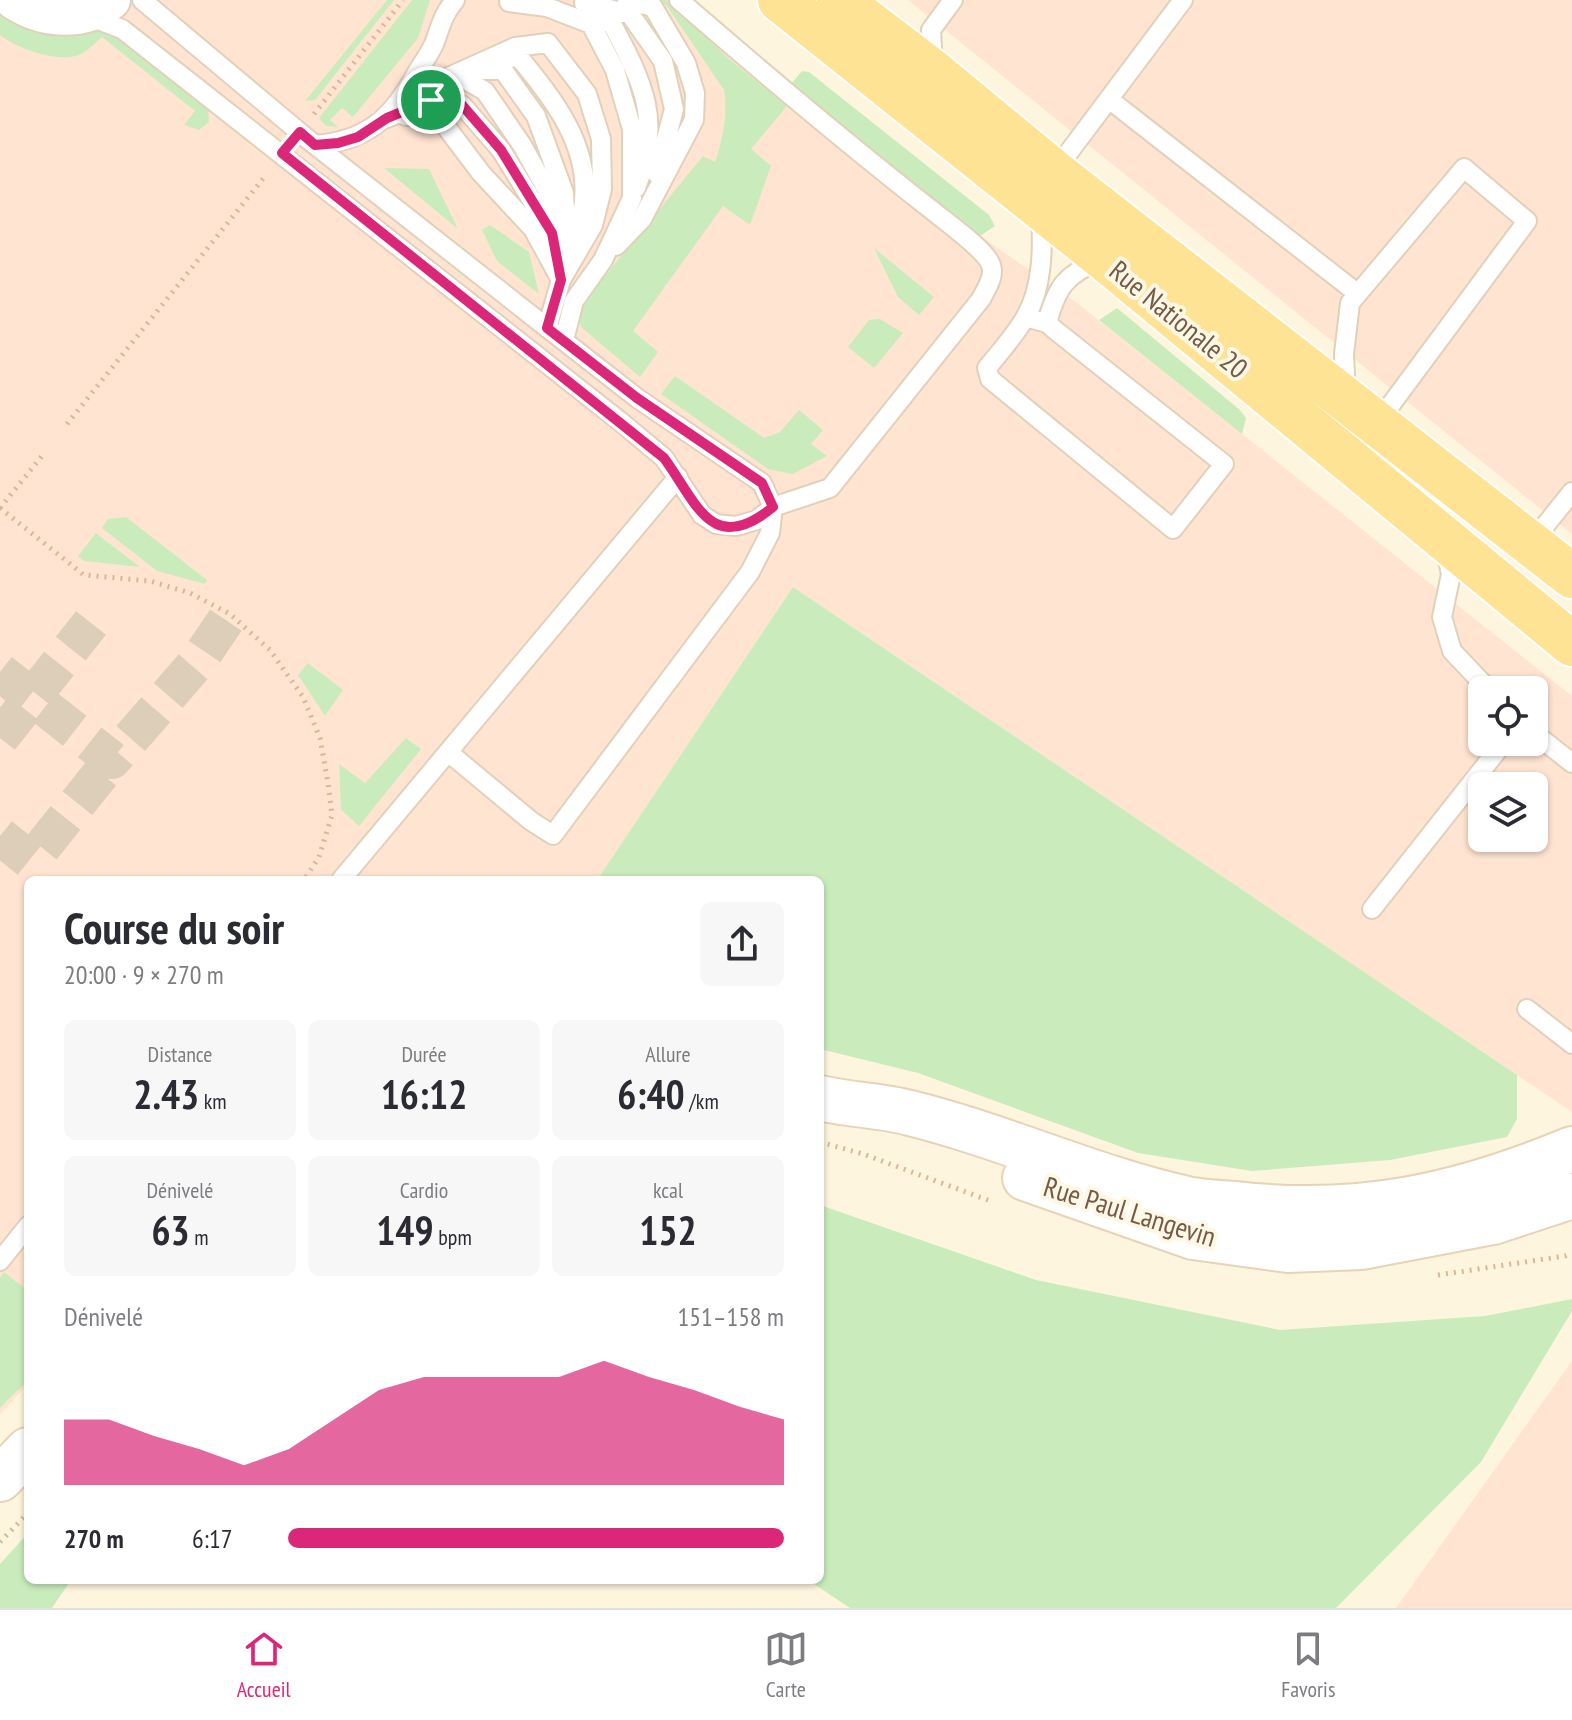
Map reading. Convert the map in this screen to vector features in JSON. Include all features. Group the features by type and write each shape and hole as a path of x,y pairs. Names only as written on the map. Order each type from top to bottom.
{"main road":[{"name":"Rue Nationale 20","path":"780,0 1362,410 1560,561"},
{"name":"Rue Nationale 20","path":"839,0 933,72 1047,189 1105,259 1572,644"},
{"name":"Rue Paul Langevin","path":"830,1100 908,1112 1189,1199 1282,1209 1356,1207 1428,1197 1513,1174 1572,1149"},
{"name":"Rue Paul Langevin","path":"830,1100 1079,1199 1193,1237 1288,1250 1362,1247 1493,1222 1572,1196"},
{"path":"0,1479 24,1454"}],"street":[{"path":"14,0 36,12 59,16 97,7"}],"lane":[{"path":"142,0 315,145 547,328 637,398 762,483 773,507 770,533 750,572 553,835 531,821 448,752"},
{"path":"387,118 433,45 443,15 455,0"},
{"path":"547,7 620,0"},
{"path":"564,340 574,301 603,260 642,219 694,120 695,93 686,63 653,7 627,0"},
{"path":"97,7 664,458 702,515 716,524 736,526 757,520 773,507 830,488 981,299 991,278 991,266 986,257 946,221 820,121 679,0"},
{"path":"933,72 931,30 953,0"},
{"path":"1026,317 1047,323 1224,464 1173,529 990,379 987,368 1026,317 1036,291 1047,189 1183,0"},
{"path":"509,2 547,7 591,24 615,70 632,129 632,198 603,260"},
{"path":"584,3 630,14 663,61 669,80 674,109 663,156 642,219"},
{"path":"404,95 515,47 548,43 587,94 601,139 602,189 593,225 561,280"},
{"path":"449,77 518,56 558,105 582,158 583,208 547,328"},
{"path":"449,77 479,70 503,70 536,116 564,193 567,244 561,280"},
{"path":"449,77 464,79 485,91 522,145 547,190 567,244"},
{"path":"315,145 358,137 387,118 431,100 462,105 501,150 552,233 561,280"},
{"path":"1110,100 1357,293"},
{"path":"387,118 428,114 444,124 481,173 533,229 561,280"},
{"path":"1464,168 1527,221 1362,410 1344,354 1350,303 1464,168"},
{"path":"1047,323 1053,300 1067,277 1078,269 1105,259"},
{"path":"344,876 678,477"},
{"path":"1560,561 1572,492"},
{"path":"1443,535 1451,574 1442,617 1452,651 1476,676"},
{"path":"1548,744 1572,763"},
{"path":"1372,909 1493,756"},
{"path":"1527,1009 1572,1044"},
{"path":"0,1261 24,1231"}],"path":[{"path":"300,132 403,0"},
{"path":"67,424 282,153"},
{"path":"42,456 0,508 84,575 150,581 190,593 230,614 270,650 303,697 320,738 332,815 319,857 307,876"},
{"path":"1423,1278 1572,1253"},
{"path":"0,1542 24,1517"}],"shaded area":[{"path":"0,0 687,0 980,236 1077,303 1547,676 1468,676 1468,756 1548,756 1548,677 1572,696 1572,1112 793,587 600,876 24,876 24,1388 0,1414"},
{"path":"908,0 1572,0 1572,534"},
{"path":"1572,1361 1572,1608 1396,1608"}],"green space":[{"path":"387,0 394,0 315,100 305,101"},
{"path":"412,0 430,0 418,38 353,117 342,108 330,120 338,127 326,126 319,118"},
{"path":"656,0 670,3 729,59 787,106 751,149 771,166 750,225 723,206 633,331 658,352 640,377 581,327 578,317 581,305 703,156 715,162 725,117 724,90 667,6"},
{"path":"0,14 36,33 91,28 117,38 202,104 208,110 209,122 199,130 184,125 195,111 102,37 84,53 72,57 39,54 0,35"},
{"path":"802,71 809,72 989,215 995,226 980,236 791,84"},
{"path":"384,168 429,169 458,229"},
{"path":"490,225 529,252 539,294 497,261 482,230"},
{"path":"874,248 934,297 919,315 898,297"},
{"path":"1117,308 1240,410 1246,418 1242,434 1099,320"},
{"path":"880,319 903,333 874,368 848,347 869,320"},
{"path":"675,376 764,438 780,432 799,410 823,430 811,444 827,456 793,474 768,469 661,394"},
{"path":"126,517 207,580 205,584 157,571 102,528 108,519"},
{"path":"96,533 140,567 84,561 78,556"},
{"path":"793,587 1517,1075 1517,1119 1507,1137 1390,1160 1252,1171 1138,1153 918,1073 824,1050 824,876 600,876"},
{"path":"308,663 343,690 325,716 298,675"},
{"path":"406,738 421,749 359,826 341,810 339,764 365,783"},
{"path":"824,1206 1036,1280 1280,1330 1485,1316 1572,1299 1572,1311 1481,1462 1336,1608 850,1608 814,1584 824,1584"},
{"path":"4,1272 24,1288 24,1384 0,1408 0,1278"},
{"path":"24,1537 24,1584 68,1584 52,1608 0,1608 0,1564"}],"tunnel":[{"path":"0,672 112,760 199,660 230,614"},
{"path":"0,738 91,623"},
{"path":"0,836 31,861 112,760"}],"route":[{"path":"431,100 462,105 501,150 552,233 561,280 547,328 637,398 762,483 773,507 757,520 736,526 716,524 702,515 664,458 282,153 300,132 315,145 338,143 358,137 387,118 431,100"}]}
